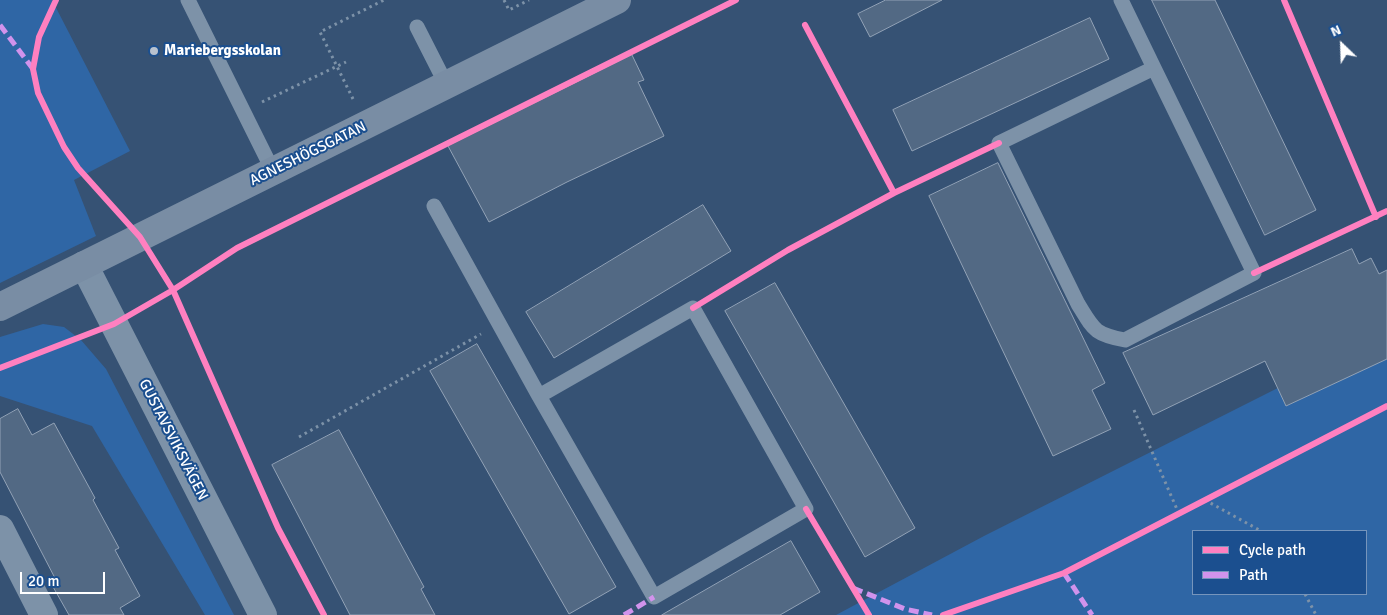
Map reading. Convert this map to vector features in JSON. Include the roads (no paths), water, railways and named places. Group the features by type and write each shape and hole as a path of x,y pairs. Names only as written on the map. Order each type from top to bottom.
{"street":[{"name":"AGNESHÖGSGATAN","path":"0,307 617,0"},
{"name":"GUSTAVSVIKSVÄGEN","path":"84,265 263,615"},
{"path":"0,529 44,615"}],"lane":[{"path":"188,0 273,171"},
{"path":"1121,0 1254,273 1125,340 1102,336 1078,304 999,143 1154,68"},
{"path":"417,27 447,86"},
{"path":"434,206 498,324 539,396 654,597 806,509 693,308 539,396"}],"place":[{"name":"Mariebergsskolan","path":"154,51"}]}
